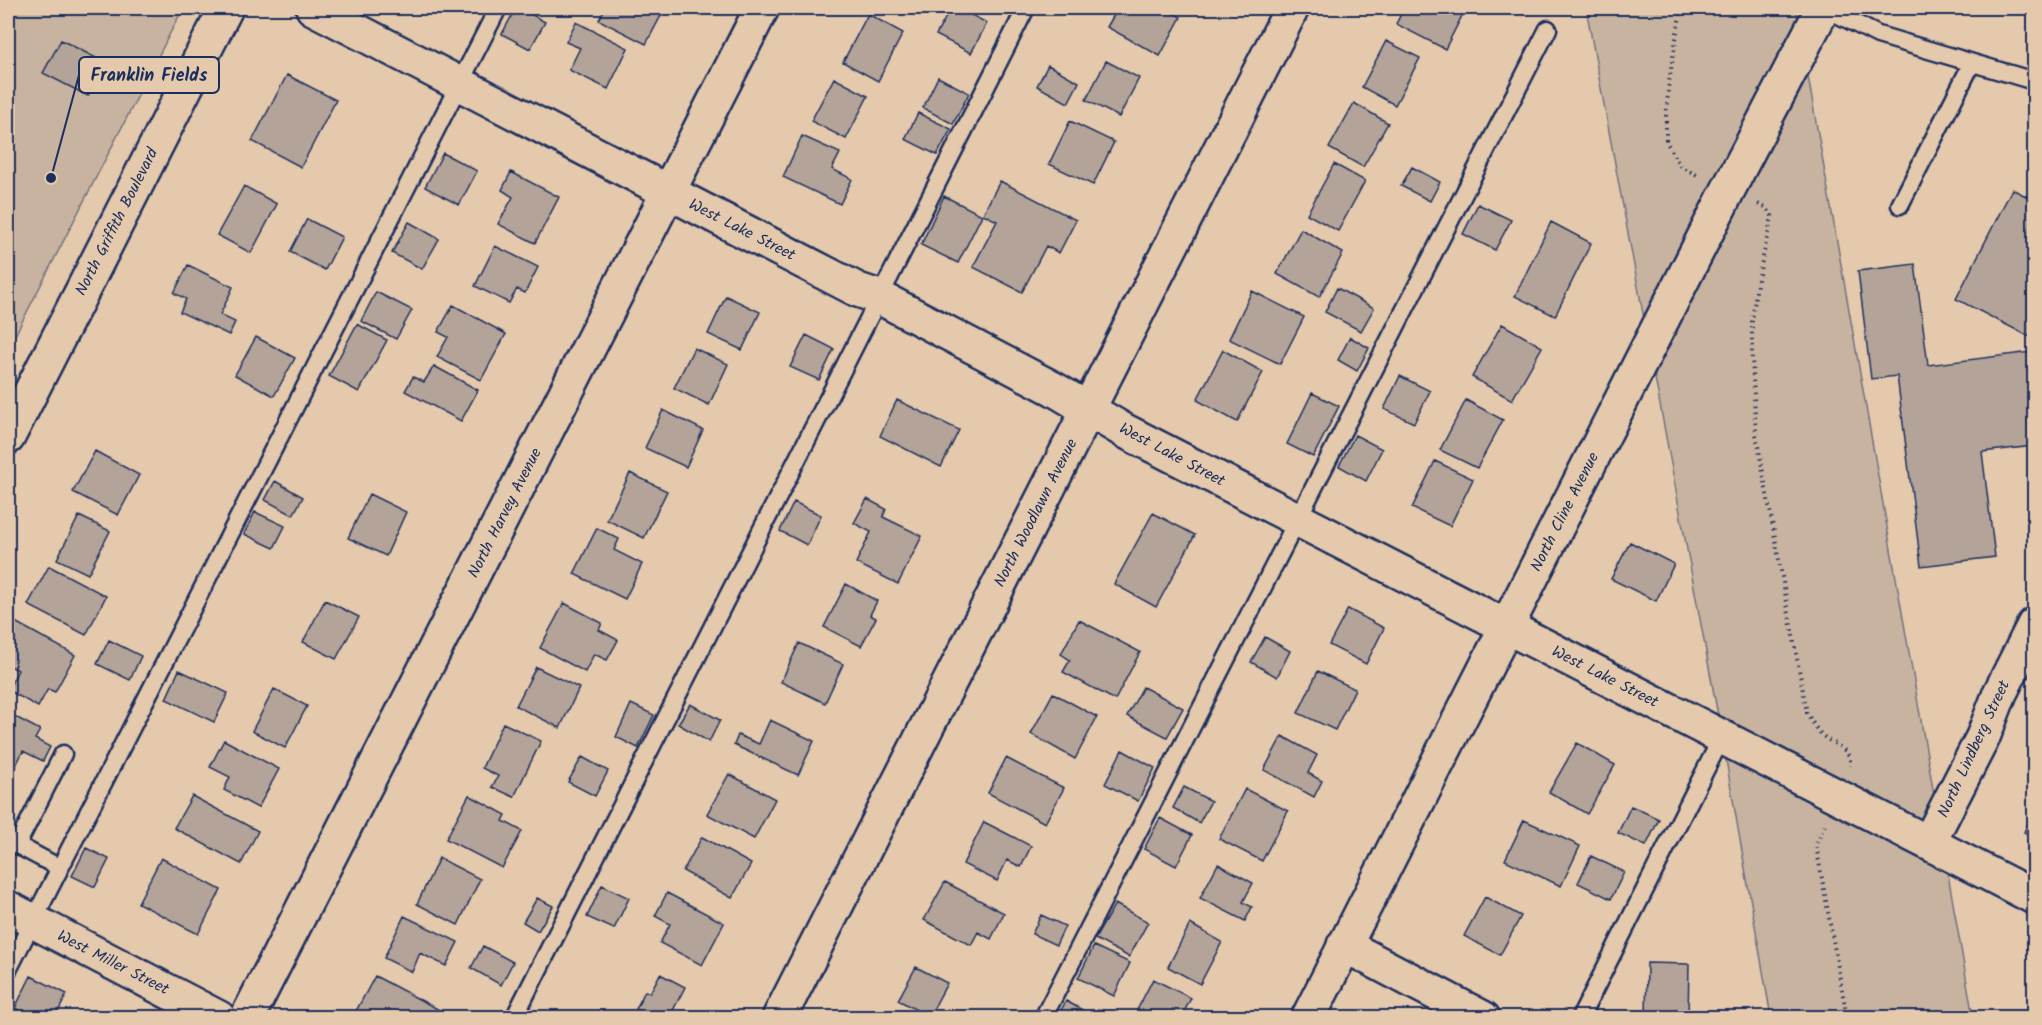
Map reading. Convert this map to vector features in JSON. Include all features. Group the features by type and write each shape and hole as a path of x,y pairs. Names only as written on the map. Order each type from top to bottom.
{"street":[{"name":"North Griffith Boulevard","path":"8,437 226,8"},
{"name":"West Lake Street","path":"313,8 858,290 879,297 1089,409 1123,430 2034,897"},
{"name":"North Harvey Avenue","path":"247,1017 762,8"},
{"name":"North Woodlawn Avenue","path":"779,1017 1292,8"},
{"name":"North Cline Avenue","path":"1308,1017 1728,190 1824,8"},
{"name":"North Lindberg Street","path":"1929,842 1983,737 2000,693 2034,625"},
{"name":"West Miller Street","path":"20,914 219,1017"},
{"path":"1344,945 1483,1017"}],"lane":[{"path":"8,970 20,914 60,868 498,8"},
{"path":"514,1017 1026,8"},
{"path":"1824,8 1878,35 2034,81"},
{"path":"1043,1017 1548,29"},
{"path":"1900,205 1972,63"},
{"path":"1580,1017 1722,737"},
{"path":"60,868 17,845 63,754"}],"path":[{"path":"1682,8 1670,82 1666,141 1680,166 1702,177"},
{"path":"1752,201 1766,207 1772,216 1757,284 1752,321 1756,435 1807,713 1815,727 1827,739 1843,747 1851,761 1849,773"},
{"path":"1826,823 1816,845 1847,1017"}],"shaded area":[{"path":"8,8 183,8 8,349"},
{"path":"1586,8 1796,8 1973,1017 1771,1017 1722,737"}],"building":[{"path":"516,8 545,22 530,49 502,34"},
{"path":"605,8 665,8 646,44 599,20"},
{"path":"951,8 958,8 987,23 971,53 936,35"},
{"path":"1118,8 1164,8 1181,17 1160,56 1107,27"},
{"path":"1404,8 1466,8 1445,49 1396,24"},
{"path":"868,14 903,33 878,81 843,62"},
{"path":"576,22 628,48 608,89 569,70 580,48 566,42"},
{"path":"61,40 106,63 88,96 43,73"},
{"path":"1386,41 1420,58 1395,105 1362,87"},
{"path":"1106,61 1139,78 1119,117 1086,100"},
{"path":"1048,65 1079,82 1068,103 1037,86"},
{"path":"287,75 336,100 301,167 252,141"},
{"path":"938,77 969,93 953,124 923,108"},
{"path":"834,78 868,96 846,139 811,121"},
{"path":"1354,103 1388,123 1363,167 1329,148"},
{"path":"918,113 951,129 937,155 905,139"},
{"path":"1070,121 1114,142 1093,185 1049,164"},
{"path":"802,136 840,153 832,169 852,179 840,204 783,177"},
{"path":"443,153 477,171 459,205 425,187"},
{"path":"1334,164 1365,181 1338,231 1307,214"},
{"path":"1412,167 1440,182 1430,201 1401,186"},
{"path":"511,172 559,197 535,243 498,224 513,197 502,190"},
{"path":"1000,181 1076,220 1059,253 1046,246 1022,292 973,267 997,221 983,214"},
{"path":"244,186 277,204 251,253 217,235"},
{"path":"2012,189 2034,200 2034,339 1956,299"},
{"path":"944,196 982,215 958,263 921,245"},
{"path":"1478,204 1511,220 1495,250 1463,234"},
{"path":"307,219 342,237 325,270 290,252"},
{"path":"409,222 439,239 422,269 392,253"},
{"path":"1551,222 1591,243 1555,316 1515,296"},
{"path":"1301,229 1343,253 1319,297 1277,274"},
{"path":"495,246 538,267 525,293 517,289 509,303 475,286"},
{"path":"1915,264 1928,365 2031,352 2034,383 2034,446 1982,452 1995,557 1921,566 1897,376 1871,379 1858,271"},
{"path":"188,265 233,287 220,315 235,322 229,335 180,312 186,299 174,293"},
{"path":"1337,288 1374,308 1361,331 1325,312"},
{"path":"1252,291 1304,317 1280,364 1229,339"},
{"path":"376,292 412,310 396,339 361,321"},
{"path":"726,296 760,312 742,350 708,334"},
{"path":"453,305 506,334 481,380 437,357 448,337 438,332"},
{"path":"357,324 387,340 359,392 329,376"},
{"path":"1502,324 1542,347 1512,400 1472,377"},
{"path":"806,335 834,349 819,380 790,367"},
{"path":"256,337 295,358 274,396 235,375"},
{"path":"1350,337 1369,348 1357,371 1338,360"},
{"path":"694,348 728,364 709,405 674,388"},
{"path":"1223,350 1263,372 1237,422 1197,400"},
{"path":"434,366 478,390 461,421 405,391 413,377 424,382"},
{"path":"1400,376 1430,391 1414,423 1384,409"},
{"path":"1312,393 1339,406 1313,457 1287,444"},
{"path":"897,400 959,430 941,467 880,436"},
{"path":"1466,400 1503,420 1477,468 1440,450"},
{"path":"663,410 703,430 686,467 645,448"},
{"path":"1355,435 1382,449 1366,481 1339,466"},
{"path":"95,451 139,475 118,515 73,492"},
{"path":"1435,461 1473,479 1450,526 1412,508"},
{"path":"630,473 667,491 644,538 607,520"},
{"path":"275,481 303,497 293,515 265,500"},
{"path":"369,494 406,512 386,556 348,538"},
{"path":"867,499 886,509 883,517 922,536 898,584 856,563 871,532 854,523"},
{"path":"794,502 821,515 807,545 780,531"},
{"path":"255,512 285,526 274,548 244,534"},
{"path":"1153,513 1195,535 1156,607 1114,584"},
{"path":"79,516 110,531 88,574 57,559"},
{"path":"597,528 619,539 614,550 642,564 625,599 574,574"},
{"path":"1630,542 1674,564 1656,601 1611,579"},
{"path":"49,566 106,596 86,635 28,605"},
{"path":"846,584 877,601 870,615 876,618 861,646 824,627"},
{"path":"325,600 359,617 336,659 303,642"},
{"path":"564,603 602,623 599,630 618,640 607,660 594,654 585,672 540,648"},
{"path":"1348,609 1384,628 1366,664 1329,645"},
{"path":"8,618 75,655 55,692 48,689 38,707 8,690 18,670 8,665"},
{"path":"1079,620 1140,652 1115,700 1063,672 1070,660 1061,654"},
{"path":"1265,637 1290,651 1277,677 1251,662"},
{"path":"109,640 141,656 130,680 97,664"},
{"path":"799,643 843,664 825,703 781,682"},
{"path":"536,667 579,688 560,728 516,706"},
{"path":"179,670 228,693 214,722 166,699"},
{"path":"1318,671 1355,689 1335,730 1298,713"},
{"path":"1143,687 1183,708 1167,737 1127,716"},
{"path":"274,689 307,706 285,748 252,731"},
{"path":"1053,693 1097,717 1075,759 1031,734"},
{"path":"631,704 654,715 638,748 616,737"},
{"path":"690,704 720,720 709,742 678,724"},
{"path":"8,713 40,730 35,739 50,747 43,761 23,751 8,782"},
{"path":"770,720 814,741 798,775 734,745 738,735 759,744"},
{"path":"503,723 541,741 514,797 492,787 498,776 482,768"},
{"path":"1282,736 1317,755 1308,773 1322,781 1314,797 1264,770"},
{"path":"224,740 279,769 258,808 224,790 230,777 210,767"},
{"path":"1577,743 1615,765 1587,814 1549,792"},
{"path":"1122,750 1155,768 1138,801 1105,784"},
{"path":"582,757 608,771 595,796 568,782"},
{"path":"1006,758 1064,788 1045,823 988,793"},
{"path":"729,774 775,799 754,839 707,814"},
{"path":"1184,787 1211,801 1199,823 1173,808"},
{"path":"1245,789 1288,811 1262,861 1219,839"},
{"path":"469,795 506,815 503,821 522,831 502,868 446,839"},
{"path":"192,796 258,831 241,864 174,828"},
{"path":"1631,806 1659,819 1646,846 1618,833"},
{"path":"2034,810 2034,838 2024,832"},
{"path":"1160,818 1192,835 1176,866 1144,849"},
{"path":"1524,820 1580,846 1561,886 1505,860"},
{"path":"984,822 1031,846 1021,867 1007,860 997,881 963,864"},
{"path":"702,837 751,864 732,898 683,871"},
{"path":"86,848 109,859 95,887 72,876"},
{"path":"1591,856 1624,872 1611,899 1578,883"},
{"path":"161,858 221,890 198,934 138,903"},
{"path":"439,858 480,879 458,925 417,904"},
{"path":"1218,864 1253,883 1243,902 1252,907 1245,921 1200,898"},
{"path":"945,882 1004,913 991,939 978,932 971,945 924,920"},
{"path":"602,885 629,898 614,929 587,917"},
{"path":"667,893 724,923 702,965 660,943 670,924 655,916"},
{"path":"1485,897 1521,916 1500,955 1464,936"},
{"path":"537,898 553,906 538,931 523,922"},
{"path":"1115,904 1148,922 1129,957 1095,939"},
{"path":"1041,915 1065,926 1056,945 1032,934"},
{"path":"404,916 458,942 446,966 420,953 412,972 384,958"},
{"path":"1190,924 1222,942 1200,984 1168,967"},
{"path":"483,946 513,962 501,985 471,968"},
{"path":"1094,946 1130,963 1114,996 1078,978"},
{"path":"1647,963 1689,964 1688,1018 1646,1018"},
{"path":"916,967 947,983 929,1017 898,1000"},
{"path":"660,974 685,987 669,1018 653,1018 636,1009 645,991 650,993"},
{"path":"31,976 67,994 55,1018 35,1018 15,1008"},
{"path":"375,976 451,1016 450,1018 364,1018 355,1013"},
{"path":"1153,979 1191,998 1181,1018 1133,1018"},
{"path":"1066,1001 1097,1018 1057,1018"}],"place":[{"name":"Franklin Fields","path":"51,178"}]}
